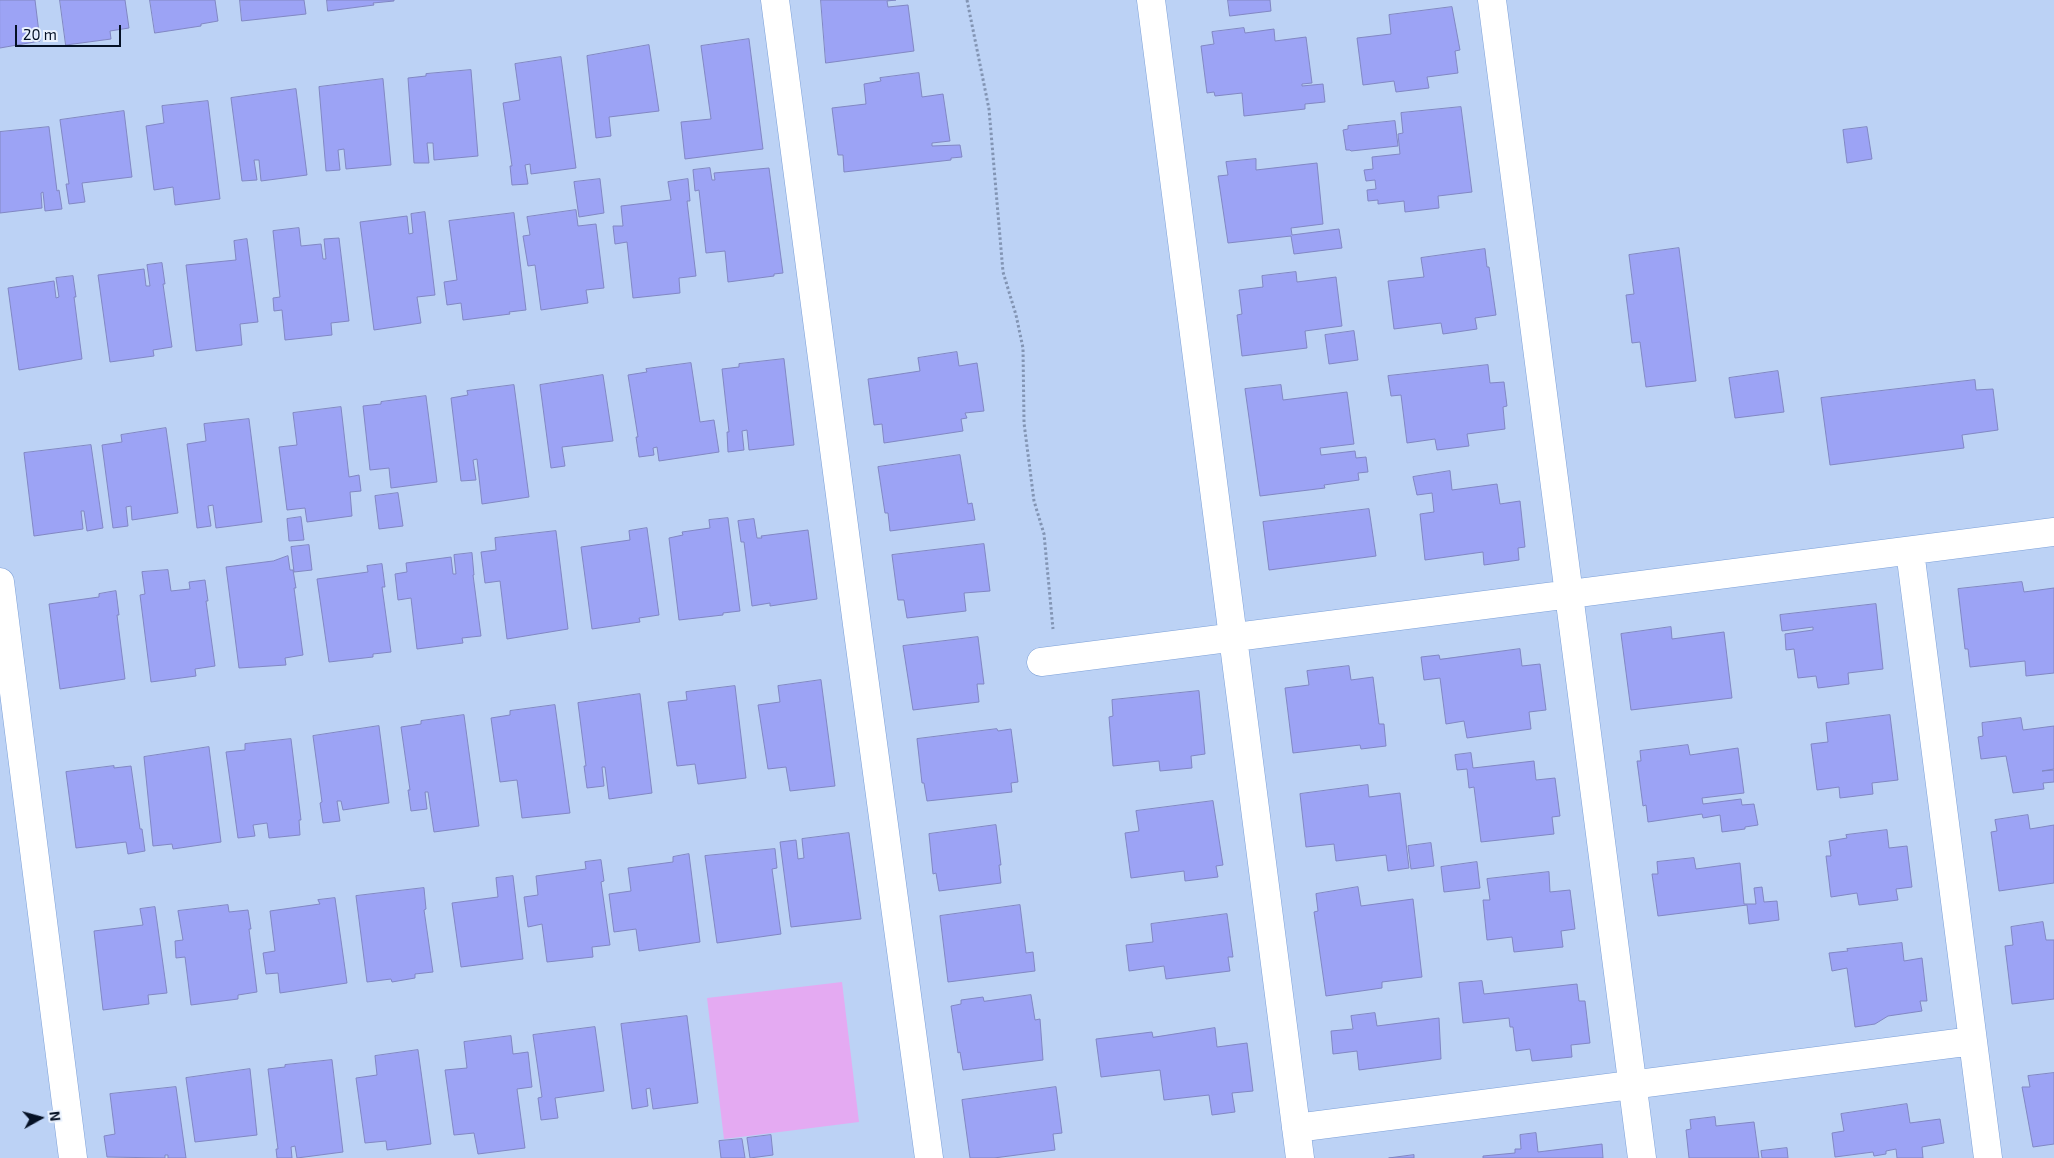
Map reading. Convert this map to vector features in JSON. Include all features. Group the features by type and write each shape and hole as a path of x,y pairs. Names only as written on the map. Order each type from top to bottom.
{"street":[{"path":"775,0 929,1158"},
{"path":"1151,0 1300,1158"},
{"path":"1492,0 1642,1158"},
{"path":"1049,661 2054,532"},
{"path":"1910,551 1988,1158"},
{"path":"0,582 73,1158"},
{"path":"1296,1128 1973,1041"}],"path":[{"path":"967,0 989,109 1003,272 1016,315 1023,348 1024,423 1034,501 1044,534 1049,661"}],"shaded area":[{"path":"842,982 859,1122 724,1139 707,998"}],"building":[{"path":"0,0 35,0 40,41 0,48"},
{"path":"60,0 125,0 129,28 110,31 111,39 66,45"},
{"path":"150,0 215,0 218,21 201,24 201,26 155,33"},
{"path":"240,0 304,0 306,14 242,21"},
{"path":"327,0 394,0 394,1 328,11"},
{"path":"821,0 896,0 887,1 888,7 908,5 914,51 826,63"},
{"path":"1228,0 1270,0 1271,11 1230,16"},
{"path":"1452,7 1460,50 1455,51 1458,73 1427,77 1429,88 1396,92 1394,81 1363,85 1357,38 1391,34 1389,15"},
{"path":"1244,28 1245,33 1274,29 1275,41 1306,37 1312,83 1302,84 1302,86 1323,84 1325,102 1305,104 1305,109 1244,116 1242,93 1215,96 1214,92 1207,93 1201,46 1214,44 1212,32"},
{"path":"749,39 763,149 685,159 681,122 711,119 701,46"},
{"path":"649,45 659,111 609,117 611,136 596,138 587,56"},
{"path":"561,57 576,168 531,174 530,164 525,165 528,184 512,185 510,166 512,166 503,103 520,100 515,64"},
{"path":"471,70 478,156 434,160 433,143 427,143 429,163 414,163 408,78 426,76 426,74"},
{"path":"919,73 922,97 943,94 950,141 932,143 932,146 960,145 962,157 951,158 951,160 844,172 843,155 838,155 832,108 866,104 864,84 881,81 880,78"},
{"path":"383,79 391,165 346,169 344,149 338,150 340,170 326,171 319,87"},
{"path":"296,89 307,175 261,181 259,160 254,160 257,180 242,181 231,98"},
{"path":"208,101 220,199 175,205 173,187 154,190 146,126 164,123 162,106"},
{"path":"1461,107 1472,192 1438,196 1439,208 1405,212 1404,201 1378,204 1378,200 1368,201 1367,190 1376,189 1375,180 1366,181 1364,170 1373,169 1372,157 1400,154 1398,134 1403,133 1401,113"},
{"path":"124,111 132,177 82,183 85,202 69,204 66,184 69,184 60,120"},
{"path":"1395,121 1398,146 1346,150 1343,130 1348,129 1348,126"},
{"path":"49,127 57,191 59,190 62,209 45,211 43,192 41,193 42,208 0,213 0,132"},
{"path":"1867,127 1872,159 1847,163 1843,130"},
{"path":"1256,159 1256,170 1317,163 1323,224 1291,228 1292,235 1339,229 1342,248 1294,254 1291,236 1228,243 1218,176 1228,175 1226,162"},
{"path":"710,168 712,180 715,180 714,173 769,168 783,273 774,274 774,276 728,282 725,251 706,253 699,190 695,191 693,170"},
{"path":"600,179 604,213 579,217 574,182"},
{"path":"688,179 690,201 687,201 696,276 679,278 680,293 633,298 627,242 615,244 613,226 623,226 621,206 671,200 668,182"},
{"path":"576,210 578,226 596,224 604,288 586,290 588,303 541,310 535,265 528,266 523,236 530,235 527,217"},
{"path":"425,212 435,295 417,297 421,323 374,330 360,222 407,216 409,234 413,233 411,214"},
{"path":"514,213 526,310 463,320 461,303 447,305 444,282 457,280 449,221"},
{"path":"299,228 301,246 321,244 323,259 326,259 324,239 339,238 349,321 331,323 332,335 285,340 282,310 274,311 273,298 280,297 273,231"},
{"path":"247,239 258,322 240,324 242,345 196,351 186,265 236,260 234,241"},
{"path":"1679,248 1696,381 1646,387 1640,342 1632,343 1626,295 1634,294 1629,255"},
{"path":"1485,249 1496,315 1475,318 1477,329 1443,334 1441,323 1394,329 1388,281 1424,277 1421,258"},
{"path":"162,263 172,347 153,350 154,356 110,362 98,275 144,269 146,286 150,286 147,265"},
{"path":"1296,272 1297,282 1336,277 1342,326 1305,331 1307,348 1242,356 1237,315 1242,314 1239,290 1263,287 1262,276"},
{"path":"73,276 82,359 19,370 8,288 54,281 56,298 59,297 56,278"},
{"path":"1354,331 1358,360 1329,364 1325,335"},
{"path":"957,352 959,366 977,363 984,411 965,413 967,418 961,419 963,431 884,443 882,424 874,425 868,379 920,371 918,358"},
{"path":"784,359 794,445 749,450 747,430 742,431 744,450 728,452 727,432 729,432 722,369 739,367 739,364"},
{"path":"691,363 700,422 714,420 719,452 659,461 657,447 653,448 654,455 639,457 636,437 638,437 628,375 647,372 646,369"},
{"path":"1488,365 1490,383 1504,382 1507,406 1503,407 1505,429 1467,434 1469,446 1437,450 1435,439 1407,443 1401,395 1391,396 1388,376"},
{"path":"1778,371 1784,412 1735,418 1729,378"},
{"path":"603,375 613,441 562,447 565,466 551,468 540,385"},
{"path":"1975,380 1976,390 1993,389 1998,430 1962,435 1964,448 1830,465 1821,398"},
{"path":"514,385 529,497 482,504 477,459 473,460 476,480 461,481 451,398 468,395 467,391"},
{"path":"1281,385 1283,400 1347,392 1354,444 1320,448 1321,455 1355,451 1356,458 1366,457 1368,472 1358,473 1359,480 1324,485 1325,488 1260,496 1245,389"},
{"path":"426,396 437,482 391,488 389,468 370,470 363,406"},
{"path":"341,407 349,477 359,475 361,491 350,492 352,516 307,522 305,508 287,510 279,447 297,445 293,413"},
{"path":"249,419 262,522 216,528 213,505 208,506 211,526 197,528 187,444 206,441 204,424"},
{"path":"166,428 178,513 132,520 131,506 126,507 128,526 113,528 102,445 122,442 121,435"},
{"path":"91,445 103,528 87,531 84,511 81,511 83,529 34,536 24,453"},
{"path":"960,455 968,504 972,503 975,520 890,531 888,513 885,513 878,467"},
{"path":"1450,471 1452,490 1497,484 1500,504 1520,501 1525,547 1518,548 1519,560 1484,565 1483,552 1425,560 1420,514 1434,512 1432,493 1417,495 1413,477"},
{"path":"398,493 403,526 379,529 375,496"},
{"path":"1369,509 1376,556 1269,570 1263,522"},
{"path":"301,517 304,540 289,541 287,519"},
{"path":"728,518 740,611 679,620 669,538 683,535 682,532 710,528 709,520"},
{"path":"754,519 757,538 808,530 817,599 770,606 770,603 752,606 744,542 741,542 738,521"},
{"path":"647,528 659,615 639,618 640,622 592,629 581,547 630,540 629,531"},
{"path":"556,531 568,629 507,639 500,581 485,583 481,552 496,550 495,538"},
{"path":"984,544 990,591 964,593 966,611 907,618 904,600 898,600 892,555"},
{"path":"309,545 312,570 294,572 291,547"},
{"path":"472,553 481,636 462,638 463,643 417,649 411,598 398,600 395,574 407,572 406,563 451,557 453,574 456,574 454,555"},
{"path":"288,556 296,588 294,588 303,655 285,658 286,665 239,668 226,567 273,561"},
{"path":"382,564 385,587 382,587 391,652 373,654 373,657 329,662 317,579 368,572 367,566"},
{"path":"168,570 171,591 190,589 189,582 205,580 215,666 195,669 196,676 151,682 140,595 145,594 142,572"},
{"path":"2022,582 2024,592 2054,588 2054,673 2026,676 2025,661 1970,667 1968,649 1965,649 1958,589"},
{"path":"116,591 125,679 60,689 49,604 99,597 99,594"},
{"path":"1876,604 1883,669 1848,673 1849,684 1818,688 1816,676 1798,678 1794,649 1786,650 1785,634 1813,630 1813,627 1782,631 1780,615"},
{"path":"1671,627 1672,639 1724,632 1732,698 1631,710 1621,634"},
{"path":"978,637 984,684 977,684 979,702 913,710 903,646"},
{"path":"1520,649 1522,666 1540,664 1546,710 1529,712 1531,729 1467,738 1464,721 1446,724 1440,678 1424,680 1421,657 1439,655 1440,659"},
{"path":"1349,666 1351,680 1373,677 1379,724 1384,724 1386,746 1361,749 1360,745 1293,753 1285,688 1309,685 1307,671"},
{"path":"821,680 835,786 790,791 786,767 768,769 758,705 780,702 778,686"},
{"path":"735,686 746,778 698,784 695,764 677,766 668,702 687,700 686,692"},
{"path":"1199,691 1205,754 1191,756 1192,768 1160,771 1159,761 1113,766 1109,717 1113,716 1112,700"},
{"path":"640,694 652,793 609,799 605,767 602,767 604,786 587,788 578,703"},
{"path":"555,705 570,813 522,818 517,780 500,782 491,718 510,715 510,711"},
{"path":"464,715 479,826 434,832 428,792 425,792 427,809 411,811 401,727 421,724 421,721"},
{"path":"1890,715 1898,780 1872,783 1873,794 1840,798 1839,787 1817,790 1811,744 1828,742 1826,723"},
{"path":"2021,718 2023,730 2054,726 2054,769 2042,771 2054,770 2054,782 2043,783 2044,789 2013,793 2006,756 1981,759 1978,737 1983,736 1982,723"},
{"path":"379,726 389,803 343,810 341,801 337,801 340,821 323,823 313,736"},
{"path":"997,729 998,731 1011,729 1018,782 1011,783 1012,792 927,801 924,783 922,783 917,739"},
{"path":"291,739 301,820 299,820 300,835 269,838 267,823 253,825 255,836 238,838 226,752 245,750 245,744"},
{"path":"1688,745 1690,755 1738,748 1744,793 1702,798 1703,804 1741,799 1742,805 1754,804 1758,825 1722,832 1720,815 1703,818 1702,814 1648,822 1646,805 1643,806 1637,761 1641,761 1640,751"},
{"path":"209,747 221,842 173,849 172,844 153,846 144,757"},
{"path":"1471,753 1473,768 1534,761 1536,780 1555,778 1560,816 1552,817 1554,834 1481,842 1474,787 1469,788 1467,769 1457,770 1455,755"},
{"path":"114,766 114,768 131,766 145,851 128,854 126,842 76,848 66,772"},
{"path":"1368,785 1369,797 1400,793 1409,868 1388,871 1386,855 1336,861 1334,844 1306,847 1300,794"},
{"path":"1213,801 1223,865 1216,866 1218,877 1185,881 1184,871 1131,878 1125,833 1139,831 1136,811"},
{"path":"2028,815 2030,829 2054,825 2054,883 1999,891 1991,832 1997,831 1995,820"},
{"path":"996,825 1001,865 999,865 1001,883 939,891 936,873 933,874 929,834"},
{"path":"1887,830 1889,848 1907,846 1912,887 1896,889 1898,900 1859,905 1857,893 1831,897 1826,856 1831,856 1829,841 1847,838 1846,835"},
{"path":"849,833 861,919 791,927 780,842 796,840 798,859 804,858 802,839"},
{"path":"1431,843 1434,866 1411,869 1408,846"},
{"path":"775,849 777,868 772,869 781,934 717,943 705,856"},
{"path":"689,854 700,942 639,951 636,929 614,932 609,894 631,891 628,868 673,862 673,857"},
{"path":"1694,858 1696,869 1740,863 1744,904 1756,904 1754,888 1762,887 1764,902 1777,901 1779,920 1749,924 1747,905 1658,916 1652,874 1658,874 1657,862"},
{"path":"601,860 604,881 601,882 610,945 592,947 593,957 547,962 542,924 528,927 524,897 538,895 536,876 586,869 585,862"},
{"path":"1477,862 1480,888 1444,892 1441,867"},
{"path":"1549,872 1550,892 1570,890 1575,929 1561,931 1563,947 1514,952 1512,937 1487,940 1483,900 1490,900 1487,879"},
{"path":"513,876 523,959 461,967 452,903 498,897 496,878"},
{"path":"1358,887 1361,906 1413,899 1422,977 1382,982 1382,988 1326,996 1314,912 1318,911 1316,894"},
{"path":"424,888 426,909 424,910 433,972 415,974 415,978 392,982 391,979 367,982 356,896"},
{"path":"335,898 347,983 280,993 278,973 266,974 263,953 275,951 270,911 320,904 318,900"},
{"path":"228,905 229,912 248,910 257,992 238,995 238,999 191,1005 185,957 176,958 175,941 183,940 178,911"},
{"path":"1020,905 1026,953 1033,952 1035,971 948,982 940,916"},
{"path":"155,907 167,993 148,995 149,1004 103,1010 94,931 143,925 140,909"},
{"path":"1227,914 1233,957 1228,957 1230,971 1166,979 1164,966 1129,971 1126,945 1153,942 1151,924"},
{"path":"2043,922 2046,940 2054,940 2054,999 2012,1004 2005,946 2013,945 2011,927"},
{"path":"1902,943 1904,961 1922,958 1927,1001 1920,1001 1922,1011 1888,1016 1875,1024 1855,1027 1847,968 1832,971 1829,953 1848,951 1847,949"},
{"path":"1482,981 1484,994 1577,984 1579,1001 1585,1001 1590,1043 1571,1045 1572,1057 1532,1061 1530,1049 1516,1051 1513,1027 1510,1027 1509,1018 1463,1023 1459,983"},
{"path":"1031,995 1035,1020 1040,1019 1043,1060 963,1070 960,1052 958,1053 951,1006 961,1004 961,1000 983,997 984,1001"},
{"path":"1375,1013 1377,1026 1439,1018 1441,1059 1359,1070 1357,1051 1333,1054 1331,1031 1353,1029 1351,1016"},
{"path":"687,1016 698,1103 653,1109 650,1088 646,1089 648,1106 632,1109 621,1024"},
{"path":"595,1027 604,1091 555,1098 558,1118 541,1120 538,1098 542,1097 533,1035"},
{"path":"1215,1028 1217,1047 1247,1043 1253,1091 1232,1093 1235,1112 1212,1115 1209,1095 1164,1100 1160,1070 1101,1077 1096,1039 1152,1032 1153,1037"},
{"path":"511,1036 513,1054 528,1052 532,1087 517,1089 525,1148 478,1154 474,1133 454,1135 445,1070 467,1068 464,1042"},
{"path":"418,1050 431,1144 387,1150 386,1141 365,1143 356,1078 377,1075 375,1056"},
{"path":"332,1060 343,1152 297,1158 295,1146 291,1147 292,1158 277,1158 276,1149 278,1149 268,1069 285,1067 285,1065"},
{"path":"250,1069 257,1135 195,1142 186,1078"},
{"path":"2054,1073 2054,1144 2033,1147 2022,1087 2030,1087 2028,1076"},
{"path":"176,1087 186,1158 168,1158 168,1155 165,1155 165,1158 107,1157 104,1136 115,1134 110,1094"},
{"path":"1056,1087 1062,1133 1053,1134 1055,1150 994,1158 970,1158 962,1100"},
{"path":"1907,1104 1910,1123 1940,1119 1944,1143 1922,1147 1923,1158 1897,1158 1896,1149 1886,1151 1886,1154 1874,1156 1873,1152 1835,1157 1832,1133 1844,1131 1841,1114"},
{"path":"1715,1117 1716,1126 1754,1122 1759,1158 1689,1158 1686,1130 1691,1129 1690,1120"},
{"path":"1536,1133 1538,1152 1602,1144 1603,1158 1483,1158 1483,1156 1515,1153 1515,1149 1521,1149 1520,1135"},
{"path":"771,1135 773,1155 750,1158 747,1138"},
{"path":"742,1139 745,1158 721,1158 719,1141"},
{"path":"1787,1148 1788,1158 1762,1158 1761,1151"},
{"path":"1414,1155 1414,1158 1389,1158"}]}
